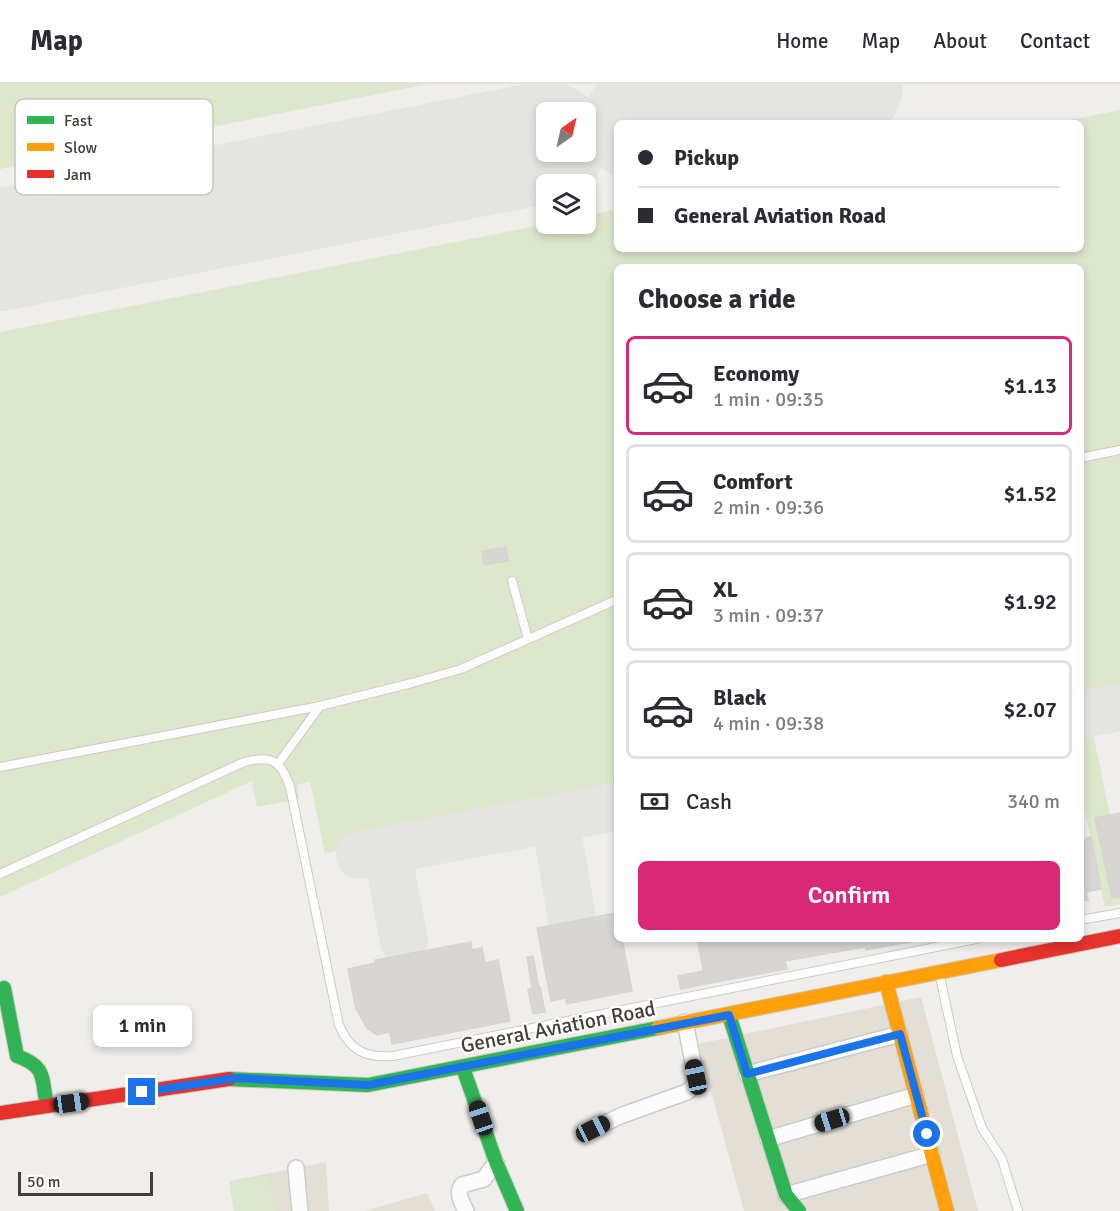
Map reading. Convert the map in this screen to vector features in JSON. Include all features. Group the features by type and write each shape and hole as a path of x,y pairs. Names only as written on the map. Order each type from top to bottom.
{"main road":[{"name":"General Aviation Road","path":"0,1113 237,1078 368,1085 1120,936"},
{"path":"886,982 945,1210"},
{"path":"4,988 17,1056 34,1062 39,1067 47,1106"},
{"path":"729,1015 786,1195 799,1211"},
{"path":"463,1068 496,1162 517,1211"}],"street":[{"path":"593,1129 620,1116 687,1092 694,1086 696,1077 685,1022"},
{"path":"747,1074 900,1034"},
{"path":"768,1139 916,1095"},
{"path":"786,1195 932,1154"},
{"path":"466,1211 459,1189 462,1185 483,1179 496,1162"},
{"path":"296,1168 300,1211"}],"lane":[{"path":"1084,457 1120,450"},
{"path":"512,581 528,639"},
{"path":"0,767 320,706 461,669 614,601"},
{"path":"278,764 320,706"},
{"path":"0,874 244,762 258,758 270,759 278,764 290,788 339,1025 344,1038 352,1048 366,1055 393,1056 961,942"},
{"path":"1084,919 1120,913"},
{"path":"938,971 957,1056 982,1128 1002,1159 1018,1211"}],"shaded area":[{"path":"921,997 978,1211 744,1211 698,1044"},
{"path":"326,1162 329,1211 234,1211 230,1181"},
{"path":"427,1193 435,1211 365,1211"}],"green space":[{"path":"0,84 428,84 213,127 213,99 15,99 15,166 0,169"},
{"path":"1120,110 1120,699 1084,706 1084,264 614,264 614,797 325,853 310,781 297,785 299,799 257,807 252,781 0,897 0,332 536,226 536,234 596,234 596,214 614,210 614,252 1084,252 1084,120 1070,120"},
{"path":"1093,734 1110,815 1095,819 1112,898 1120,897 1120,904 1105,907 1084,805 1084,735"},
{"path":"269,1176 275,1211 234,1211 229,1182"}],"building":[{"path":"506,547 509,561 484,565 482,551"},
{"path":"1120,813 1120,897 1112,898 1095,818"},
{"path":"1091,837 1101,889 1086,892 1088,900 1084,900 1084,839"},
{"path":"614,913 614,942 623,942 632,991 567,1004 565,998 551,1001 537,928"},
{"path":"471,942 472,950 482,948 485,963 498,960 510,1021 392,1044 375,960"},
{"path":"698,942 864,942 865,947 785,961 787,969 706,984"},
{"path":"865,942 910,942 866,950"},
{"path":"533,956 539,988 532,988 527,957"},
{"path":"375,963 389,1032 377,1035 367,1028 356,1009 348,969"},
{"path":"703,971 706,984 681,989 678,976"},
{"path":"540,987 545,1012 533,1014 528,989"}],"taxiway":[{"path":"1084,714 1120,707"},
{"path":"360,855 614,807"},
{"path":"555,819 572,919"},
{"path":"387,851 404,941"}],"runway":[{"path":"659,120 842,84"},
{"path":"0,250 536,144"}],"traffic: fast":[{"path":"4,988 17,1056 34,1064 38,1069 43,1080 47,1106"},
{"path":"729,1015 786,1195 799,1211"},
{"path":"229,1079 368,1085 658,1028"},
{"path":"463,1068 496,1162 517,1211"}],"traffic: slow":[{"path":"658,1028 1001,960"},
{"path":"886,982 947,1211"}],"traffic: jam":[{"path":"1001,960 1120,936"},
{"path":"0,1113 229,1079"}],"route":[{"path":"142,1092 237,1078 368,1085 729,1015 747,1074 900,1034 927,1134"}]}
